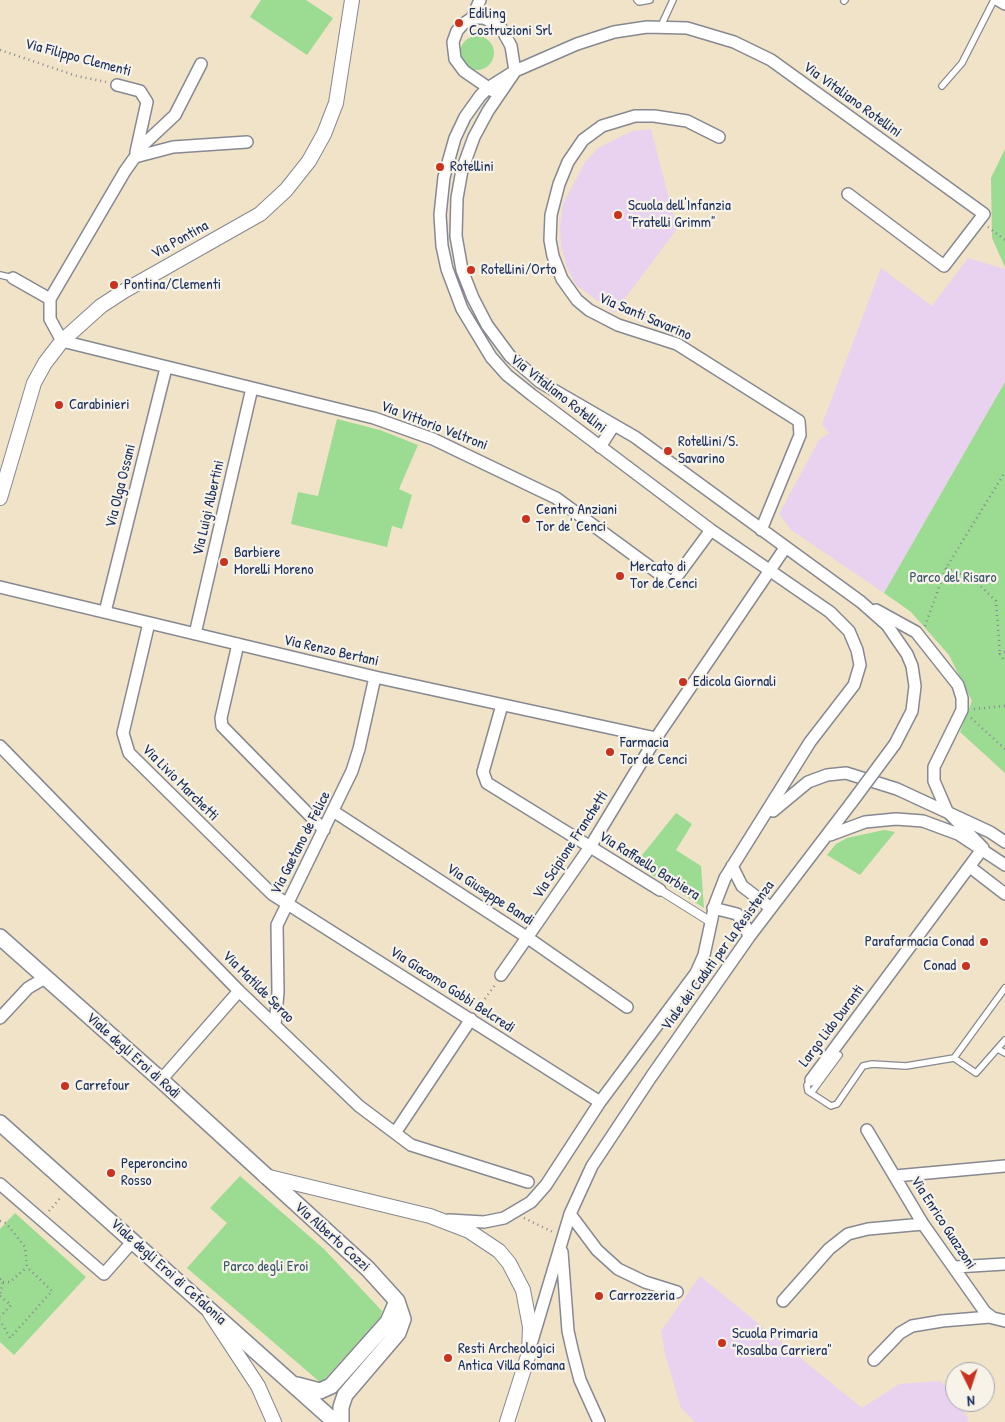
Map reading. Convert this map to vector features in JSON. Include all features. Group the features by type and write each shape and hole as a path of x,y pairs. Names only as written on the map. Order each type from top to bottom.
{"main road":[{"name":"Viale degli Eroi di Rodi","path":"0,937 161,1080 265,1176"},
{"name":"Viale degli Eroi di Cefalonia","path":"0,1123 203,1302 335,1422"},
{"name":"Via Alberto Cozzi","path":"265,1176 368,1269 397,1302"},
{"path":"290,1381 310,1390 324,1390 332,1386 388,1322 397,1302"},
{"path":"341,1422 341,1407 345,1395 398,1334 402,1316 397,1302"}],"street":[{"name":"Via Pontina","path":"0,498 34,383 44,363 62,341 101,306 124,291 260,214 292,184 317,149 332,117 342,76 352,0"},
{"path":"480,0 472,18 463,24 457,32 453,42 454,56 462,69 500,95"},
{"path":"998,0 1005,4"},
{"path":"472,18 486,18 500,26 511,46 515,71"},
{"name":"Via Vitaliano Rotellini","path":"845,626 813,599 711,530 600,447 524,389 495,362 465,317 446,267 441,239 440,215 446,167 455,138 465,117 488,88 515,71 608,33 631,28 661,26 687,28 711,33 764,56 984,214 979,221"},
{"name":"Via Filippo Clementi","path":"50,299 125,171 144,144 175,115 202,64"},
{"name":"Via Vitaliano Rotellini","path":"515,71 481,123 468,152 457,198 456,236 467,284 487,326 513,358 540,382 635,437 861,602"},
{"name":"Via Filippo Clementi","path":"118,85 140,91 147,102 136,157"},
{"name":"Via Santi Savarino","path":"719,136 687,122 654,116 618,119 595,130 578,146 568,162 559,184 551,215 550,240 553,256 562,279 577,300 588,310 612,323 677,344 799,421 800,435 762,530"},
{"path":"136,157 173,147 247,142"},
{"path":"848,194 944,266 979,221"},
{"path":"13,278 50,299 50,319 62,341"},
{"name":"Via Vittorio Veltroni","path":"62,341 389,422 433,439 500,469 565,504 672,583 711,530"},
{"name":"Via Olga Ossani","path":"105,612 166,368"},
{"name":"Via Luigi Albertini","path":"195,634 252,388"},
{"path":"600,447 614,425"},
{"name":"Via Scipione Franchetti","path":"501,975 590,846 656,738 768,570 785,548"},
{"name":"Via Renzo Bertani","path":"0,587 375,677 656,738"},
{"path":"861,602 902,622 920,636 954,679 960,692 962,710 933,769 935,785 947,811 983,848 1005,865"},
{"name":"Viale dei Caduti per la Resistenza","path":"507,1422 570,1214 592,1166 651,1076 749,937 895,744 909,719 914,702 912,666 897,636 861,602"},
{"name":"Via Livio Marchetti","path":"150,623 124,730 126,749 266,889 286,904"},
{"name":"Viale dei Caduti per la Resistenza","path":"265,1176 430,1216 484,1222 515,1213 542,1191 600,1102 698,970 704,955 713,908 722,884 810,742 857,680 860,669 859,656 845,626"},
{"path":"238,644 221,720 222,726 324,830"},
{"name":"Via Gaetano de Felice","path":"275,1024 278,992 276,933 278,922 324,830 358,754 375,677"},
{"name":"Via Raffaello Barbiera","path":"502,705 483,772 487,783 711,922"},
{"name":"Via Matilde Serao","path":"3,750 239,991 354,1101 395,1133 418,1148 528,1182"},
{"path":"758,827 800,787 823,776 837,773 871,779 947,811 990,832 1005,842"},
{"name":"Via Giuseppe Bandi","path":"333,811 528,938 627,1007"},
{"path":"828,835 865,822 912,819 944,827 983,848"},
{"name":"Largo Lido Duranti","path":"811,1080 983,848"},
{"path":"732,866 742,886 771,908"},
{"path":"970,866 1005,894"},
{"name":"Via Giacomo Gobbi Belcredi","path":"286,904 314,919 600,1102"},
{"path":"713,908 737,914 745,925 749,937"},
{"path":"0,1018 28,988 45,978"},
{"path":"161,1080 239,991"},
{"path":"395,1133 471,1019"},
{"name":"Via Enrico Guazzoni","path":"867,1130 923,1224 955,1268 1000,1321"},
{"path":"895,1176 1005,1166"},
{"path":"0,1184 104,1274 134,1241"},
{"path":"570,1214 598,1250 618,1269 645,1282 677,1292"},
{"name":"Viale dei Caduti per la Resistenza","path":"430,1216 484,1240 499,1251 509,1263 523,1290 528,1307 529,1352"},
{"path":"783,1300 829,1249 848,1234 863,1229 923,1224"},
{"path":"562,1241 568,1331 572,1353 580,1380 599,1422"},
{"path":"955,1268 1005,1264"},
{"path":"203,1302 258,1386 274,1422"},
{"path":"874,1360 900,1333 912,1326 942,1320 1000,1321"}],"lane":[{"path":"637,0 639,2 650,0"},
{"path":"661,26 673,0"},
{"path":"942,86 962,63 994,0"},
{"path":"0,275 13,278"},
{"name":"Via Matilde Serao","path":"0,738 3,750"},
{"path":"954,1058 1005,988"},
{"path":"838,1055 811,1093 831,1106 837,1104 863,1066 872,1064 906,1066 954,1058 976,1073 1005,1040"},
{"path":"998,1049 1005,1053"},
{"name":"Largo Lido Duranti","path":"811,1080 807,1085 808,1091 811,1093"}],"path":[{"name":"Via Filippo Clementi","path":"0,50 77,76 118,85"},
{"path":"979,221 1005,240"},
{"path":"920,636 931,615 946,568 1005,472"},
{"path":"946,568 973,578 996,600 1000,654 1005,662"},
{"path":"1000,654 1005,652"},
{"path":"962,710 1005,706"},
{"path":"962,710 1005,749"},
{"path":"471,1019 501,975"},
{"path":"41,1219 71,1186"},
{"path":"515,1213 562,1241"},
{"path":"0,1221 6,1223 25,1247 27,1267 52,1291 10,1338 0,1319 11,1305 0,1295 3,1282"},
{"path":"0,1279 3,1282 10,1282 27,1267"}],"shaded area":[{"name":"Scuola dell'Infanzia \"Fratelli Grimm\"","path":"651,129 677,229 614,313 576,285 567,267 561,246 560,226 563,204 585,162 598,148 632,131"},
{"path":"968,258 1005,269 1005,382 884,593 791,530 779,514 819,440 829,433 822,424 881,268 932,306"},
{"name":"Scuola Primaria \"Rosalba Carriera\"","path":"700,1276 862,1408 899,1384 941,1381 945,1386 945,1412 964,1412 969,1419 967,1422 695,1422 681,1408 665,1354 661,1331"}],"green space":[{"path":"261,0 306,0 333,18 307,55 250,17"},
{"path":"477,36 489,41 494,53 489,65 477,70 465,65 460,53 465,41"},
{"path":"1005,149 1005,267 992,238 991,178"},
{"name":"Parco del Risaro","path":"1005,382 1005,773 960,732 972,701 949,655 911,612 884,593"},
{"path":"337,419 380,430 418,445 399,489 412,495 402,529 392,526 387,547 291,524 298,492 318,496"},
{"path":"676,813 692,824 676,850 701,866 704,908 635,864"},
{"path":"884,830 895,832 860,875 827,855 836,844 847,838"},
{"name":"Parco degli Eroi","path":"240,1176 324,1249 382,1311 380,1318 321,1383 187,1268 227,1223 210,1208"},
{"path":"15,1213 86,1277 14,1355 0,1342 0,1229"}],"place":[{"name":"Ediling Costruzioni Srl","path":"459,23"},
{"name":"Rotellini","path":"440,167"},
{"name":"Scuola dell'Infanzia \"Fratelli Grimm\"","path":"618,215"},
{"name":"Rotellini/Orto","path":"471,270"},
{"name":"Pontina/Clementi","path":"114,285"},
{"name":"Carabinieri","path":"59,405"},
{"name":"Rotellini/S. Savarino","path":"668,451"},
{"name":"Centro Anziani Tor de' Cenci","path":"526,519"},
{"name":"Barbiere Morelli Moreno","path":"224,562"},
{"name":"Mercato di Tor de Cenci","path":"620,576"},
{"name":"Edicola Giornali","path":"683,682"},
{"name":"Farmacia Tor de Cenci","path":"610,752"},
{"name":"Parafarmacia Conad","path":"984,942"},
{"name":"Conad","path":"966,966"},
{"name":"Carrefour","path":"65,1086"},
{"name":"Peperoncino Rosso","path":"111,1173"},
{"name":"Carrozzeria","path":"599,1296"},
{"name":"Scuola Primaria \"Rosalba Carriera\"","path":"722,1343"},
{"name":"Resti Archeologici Antica Villa Romana","path":"448,1358"}]}
